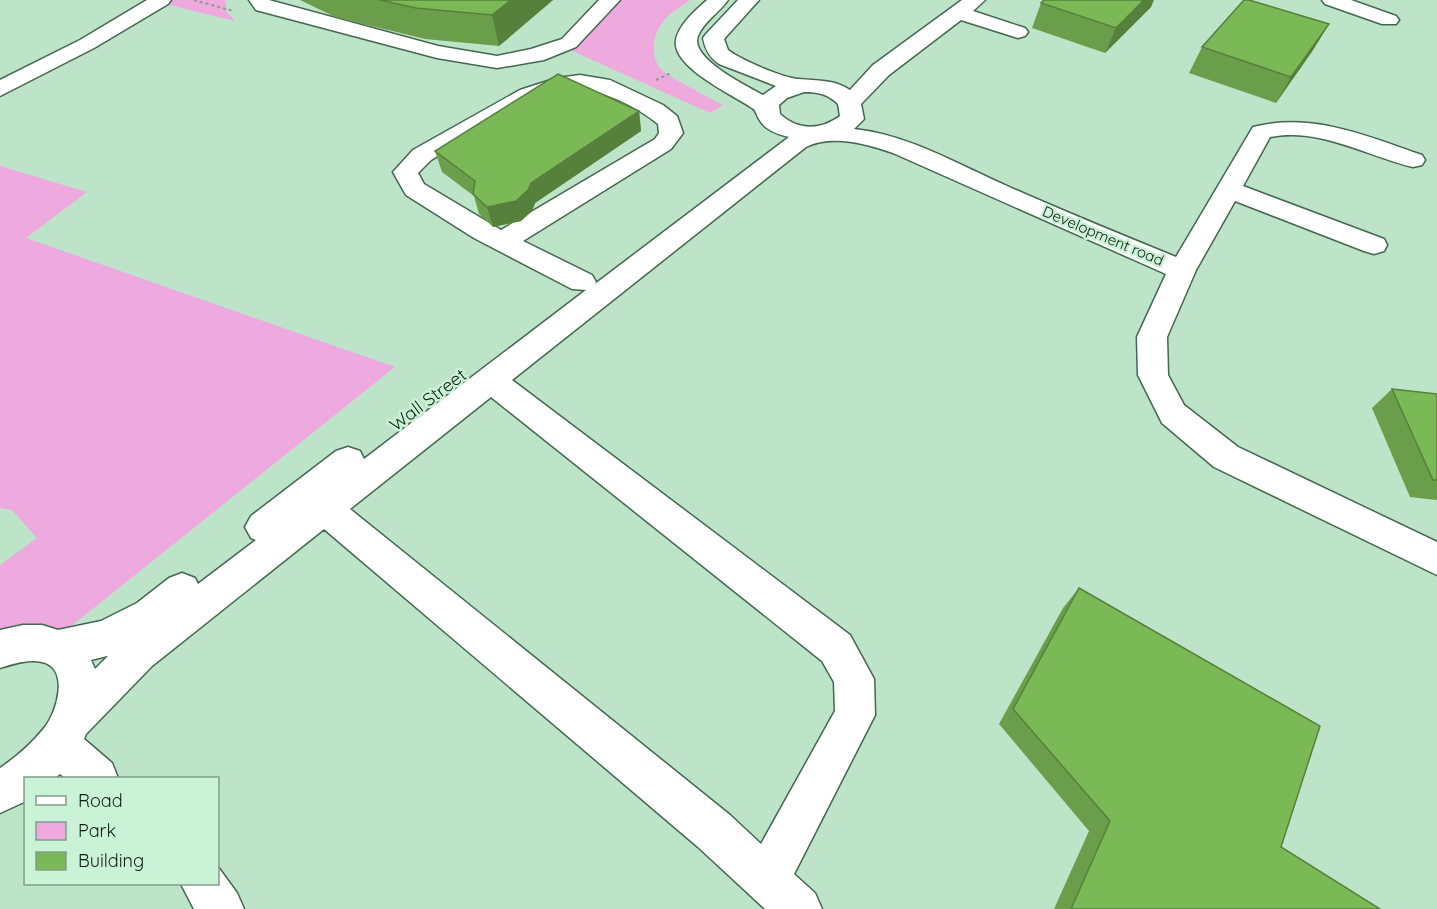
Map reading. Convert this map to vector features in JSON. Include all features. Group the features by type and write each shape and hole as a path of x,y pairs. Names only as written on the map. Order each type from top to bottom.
{"street":[{"path":"0,74 43,53 129,0"},
{"path":"0,89 87,45 161,0"},
{"path":"260,0 263,6 318,21 437,52 496,62 536,55 569,43 610,0"},
{"path":"717,0 692,29 686,41 687,52 697,63 769,112 777,124 788,130 854,135 900,145"},
{"path":"749,0 713,38 714,45 721,56 797,86 823,87 881,70"},
{"path":"64,732 138,653 316,500 490,380 798,142 847,124 852,119 852,106 881,70 975,0"},
{"path":"1332,0 1389,20"},
{"path":"958,13 1018,32"},
{"path":"502,242 663,144 671,133 669,121 655,110 602,85 580,82 548,88 528,95 422,155 405,172 415,189 502,242 582,282"},
{"path":"769,112 776,93 797,86"},
{"path":"823,87 844,95 852,106 900,145"},
{"name":"Wall Street","path":"58,649 107,638 150,615 316,500 582,282 749,155 767,134 769,112"},
{"name":"Development road","path":"900,145 998,191 1182,270 1261,132 1288,127 1346,138 1413,160"},
{"path":"1228,189 1374,245"},
{"path":"1182,270 1152,337 1153,375 1173,414 1226,457 1437,559"},
{"path":"490,380 836,648 854,679 855,715 767,879"},
{"path":"316,500 714,831 800,909"},
{"path":"0,649 10,645 37,643 58,649 73,662 80,681 77,706 64,732 46,758 25,777"},
{"path":"64,732 96,777"},
{"path":"0,792 24,777"},
{"path":"205,885 221,909"}],"path":[{"path":"627,96 676,70 697,63"}],"green space":[{"path":"171,0 225,0 227,12 235,21 165,4"},
{"path":"619,0 690,0 670,14 659,27 654,40 656,61 659,67 670,76 723,105 710,113 570,50"},
{"path":"0,166 87,192 26,238 395,367 65,631 0,637 0,565 37,538 12,510 0,508"}],"building":[{"path":"380,0 511,0 492,15 416,8"},
{"path":"1044,0 1144,0 1116,28 1041,3"},
{"path":"1244,0 1329,24 1291,77 1202,47"},
{"path":"558,74 639,111 531,183 528,190 516,201 487,207 473,194 475,181 435,151"},
{"path":"1392,389 1437,394 1437,480 1433,480"},
{"path":"1079,588 1320,726 1281,847 1380,909 1071,909 1110,821 1013,709"}]}
